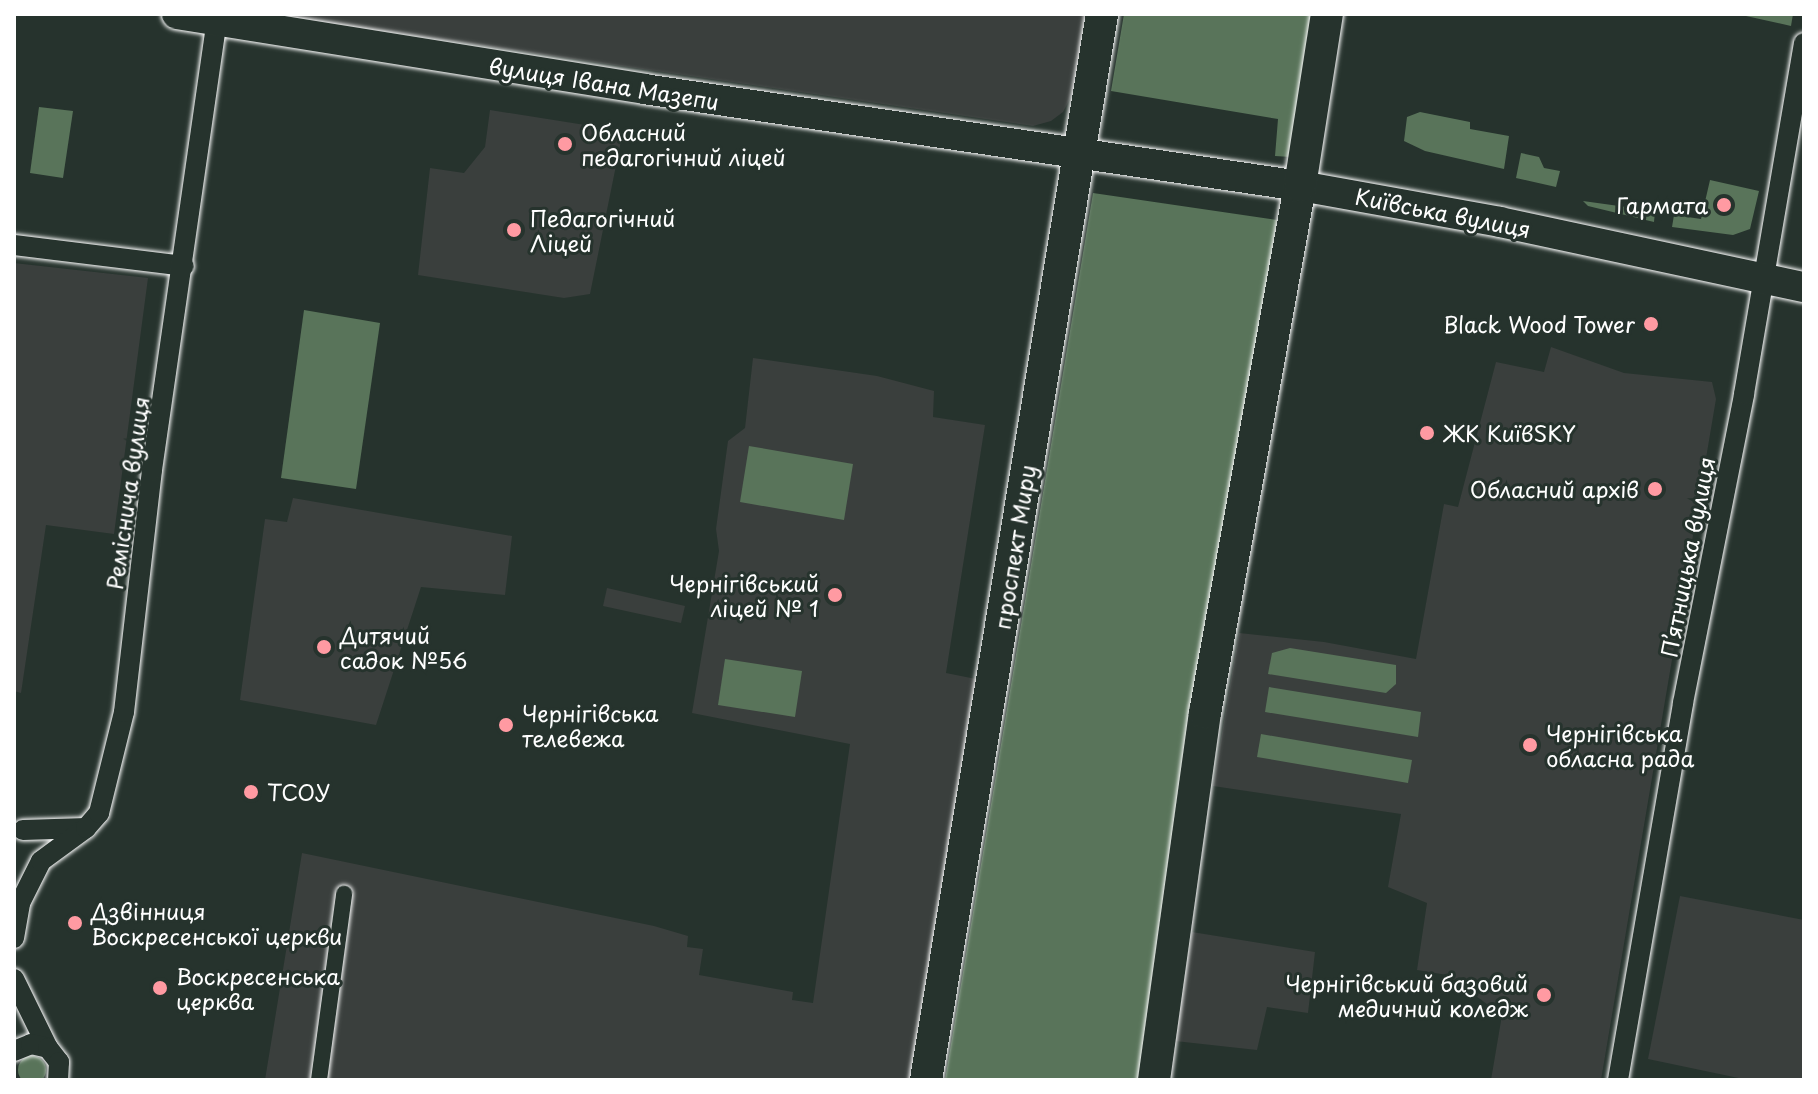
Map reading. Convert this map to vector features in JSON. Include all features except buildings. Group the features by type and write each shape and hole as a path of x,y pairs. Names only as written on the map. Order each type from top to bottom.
{"main road":[{"name":"вулиця Івана Мазепи","path":"177,14 581,80 1079,153"},
{"name":"проспект Миру","path":"926,1080 1102,14"},
{"path":"1154,1080 1205,713 1300,186 1327,14"},
{"name":"Київська вулиця","path":"1079,153 1300,186 1763,276 1804,287"}],"street":[{"name":"Реміснича вулиця","path":"14,938 20,903 41,861 86,828 99,813 124,712 152,470 184,266 217,21"},
{"name":"Пʼятницька вулиця","path":"1618,1080 1683,703 1744,394 1804,43"},
{"path":"14,245 184,266"},
{"path":"23,830 86,828"},
{"path":"319,1080 344,894"},
{"path":"14,979 48,1048 59,1062 59,1080"},
{"path":"14,1051 31,1044 48,1048"}],"shaded area":[{"path":"265,14 1085,14 1076,87 1063,112 1051,121 1033,126"},
{"name":"Педагогічний Ліцей","path":"490,110 623,131 590,294 564,298 418,275 430,168 464,173 485,147"},
{"path":"14,263 148,278 114,534 46,525 21,693 14,691"},
{"path":"1551,347 1624,373 1712,382 1716,399 1601,1080 1491,1080 1502,1015 1447,975 1417,970 1427,903 1388,887 1401,814 1213,786 1239,633 1324,642 1416,659 1444,504 1458,507 1496,362 1544,372"},
{"path":"753,358 877,376 934,391 933,417 985,425 946,673 976,679 912,1080 265,1080 302,853 654,926 688,936 687,947 703,949 699,975 793,992 792,1000 813,1003 850,744 692,713 719,551 716,529 728,441 745,428"},
{"name":"Дитячий садок №56","path":"293,498 512,536 505,595 421,587 376,725 240,700 265,519 287,522"},
{"path":"607,588 685,606 681,623 603,606"},
{"path":"1680,896 1804,920 1804,1080 1748,1080 1648,1059"},
{"path":"1192,932 1315,952 1308,1013 1267,1007 1257,1050 1175,1041"}],"green space":[{"path":"1124,14 1316,14 1291,157 1275,156 1278,119 1111,91"},
{"path":"1737,14 1793,14 1791,26"},
{"path":"39,107 73,111 63,178 30,173"},
{"path":"1420,112 1470,122 1470,129 1509,136 1504,169 1425,151 1404,141 1407,117"},
{"path":"1521,153 1539,157 1544,168 1560,171 1556,187 1516,178"},
{"path":"1710,180 1759,191 1750,229 1733,235 1672,227 1674,215 1701,219"},
{"path":"1093,193 1277,220 1194,712 1140,1080 945,1080"},
{"path":"1583,201 1655,211 1654,222 1588,206"},
{"path":"304,310 380,323 356,489 281,478"},
{"path":"749,446 853,464 844,520 740,502"},
{"path":"1290,648 1396,665 1396,684 1386,693 1268,674 1272,653"},
{"path":"725,659 802,671 795,717 718,705"},
{"path":"1269,687 1421,712 1418,737 1265,712"},
{"path":"1261,734 1412,760 1408,783 1257,757"},
{"path":"32,1056 42,1060 46,1070 42,1080 32,1084 22,1080 18,1070 22,1060"}],"place":[{"name":"Обласний педагогічний ліцей","path":"565,144"},
{"name":"Гармата","path":"1724,205"},
{"name":"Педагогічний Ліцей","path":"514,230"},
{"name":"Black Wood Tower","path":"1651,324"},
{"name":"ЖК КиївSKY","path":"1427,433"},
{"name":"Обласний архів","path":"1655,489"},
{"name":"Чернігівський ліцей № 1","path":"835,595"},
{"name":"Дитячий садок №56","path":"324,647"},
{"name":"Чернігівська телевежа","path":"506,725"},
{"name":"Чернігівська обласна рада","path":"1530,745"},
{"name":"ТСОУ","path":"251,792"},
{"name":"Дзвінниця Воскресенської церкви","path":"75,923"},
{"name":"Воскресенська церква","path":"160,988"},
{"name":"Чернігівський базовий медичний коледж","path":"1544,995"}]}
